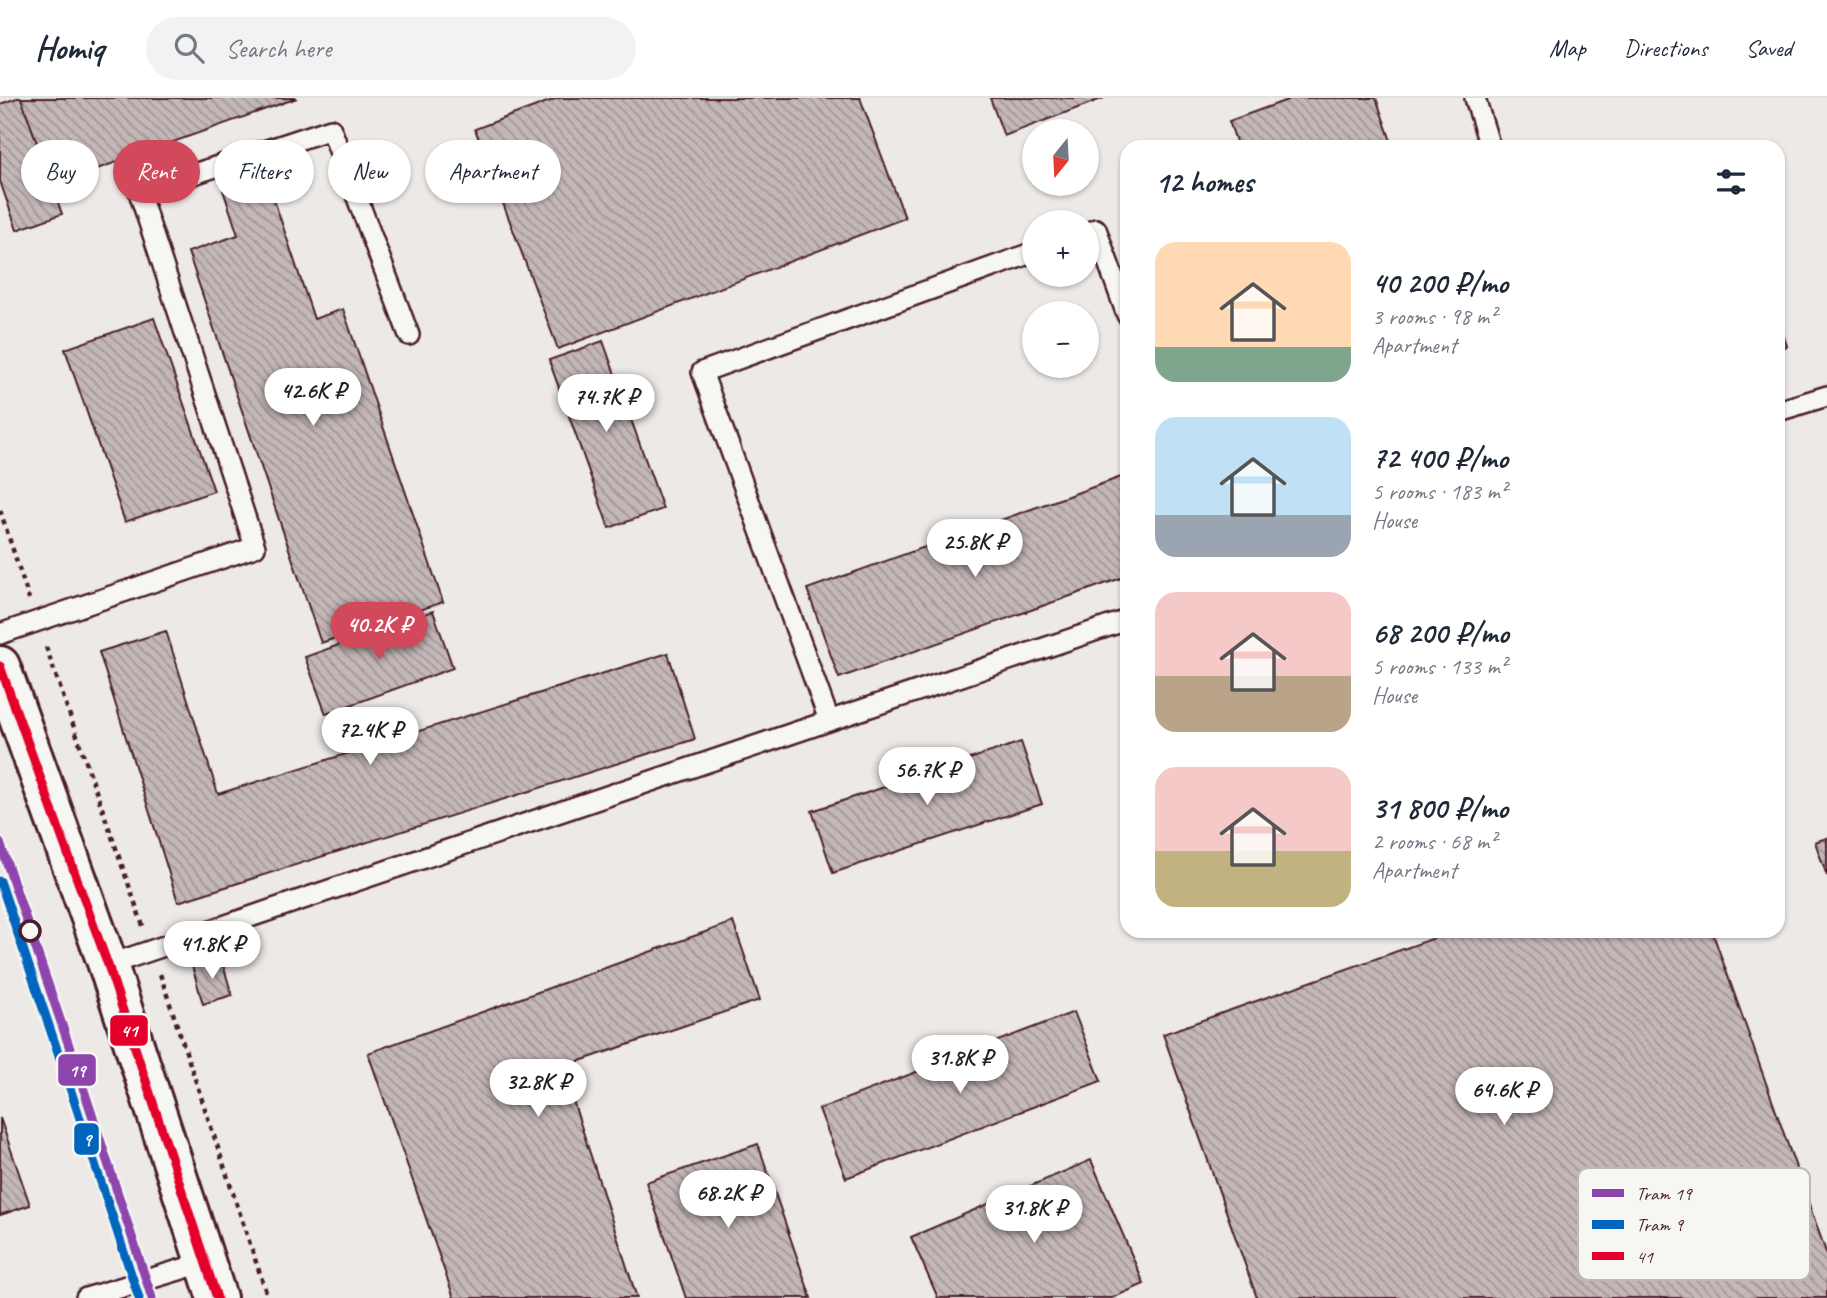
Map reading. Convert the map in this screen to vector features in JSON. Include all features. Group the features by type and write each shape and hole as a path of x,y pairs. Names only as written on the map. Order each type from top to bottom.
{"main road":[{"path":"0,666 108,965 217,1298"}],"lane":[{"path":"1475,98 1488,140"},
{"path":"0,634 255,547 139,192 331,130 409,335"},
{"path":"1099,237 1120,296"},
{"path":"829,720 702,372 1022,256"},
{"path":"1785,409 1827,396"},
{"path":"108,965 1120,622"},
{"path":"86,1298 206,1262"}],"path":[{"path":"0,510 268,1298"}],"building":[{"path":"21,98 36,140 21,140 21,203 58,203 62,214 17,230 0,181 0,104"},
{"path":"21,98 297,98 179,140 113,140 113,163 99,168 99,140 36,140"},
{"path":"558,98 860,98 905,218 558,349 503,203 561,203 561,140 479,140 475,129"},
{"path":"990,98 1104,98 1049,119 1022,119 1022,129 1004,136"},
{"path":"1293,98 1376,98 1391,140 1236,140 1229,121"},
{"path":"227,203 275,203 314,319 343,309 443,602 321,643 188,252 238,235"},
{"path":"154,318 214,491 125,522 65,349"},
{"path":"603,341 663,509 609,528 549,360"},
{"path":"1120,477 1120,578 839,678 807,589"},
{"path":"433,611 453,668 326,714 305,657"},
{"path":"166,631 218,794 668,653 695,739 178,902 99,652"},
{"path":"1021,742 1042,804 833,873 812,811"},
{"path":"1827,838 1827,876 1815,842"},
{"path":"733,922 760,1000 562,1067 637,1298 454,1298 368,1053"},
{"path":"1434,938 1714,938 1796,1168 1578,1168 1578,1280 1810,1280 1810,1207 1827,1255 1827,1298 1257,1298 1163,1034"},
{"path":"221,958 232,995 203,1004 192,966"},
{"path":"1074,1012 1101,1081 846,1178 819,1109"},
{"path":"0,1118 30,1205 0,1215"},
{"path":"758,1144 811,1298 686,1298 646,1182"},
{"path":"1091,1160 1144,1284 1112,1298 938,1298 911,1237"}],"tram line":[{"name":"19","path":"0,843 152,1298"},
{"name":"9","path":"0,881 139,1298"}],"transit line":[{"name":"41","path":"0,666 108,965 217,1298"}]}
